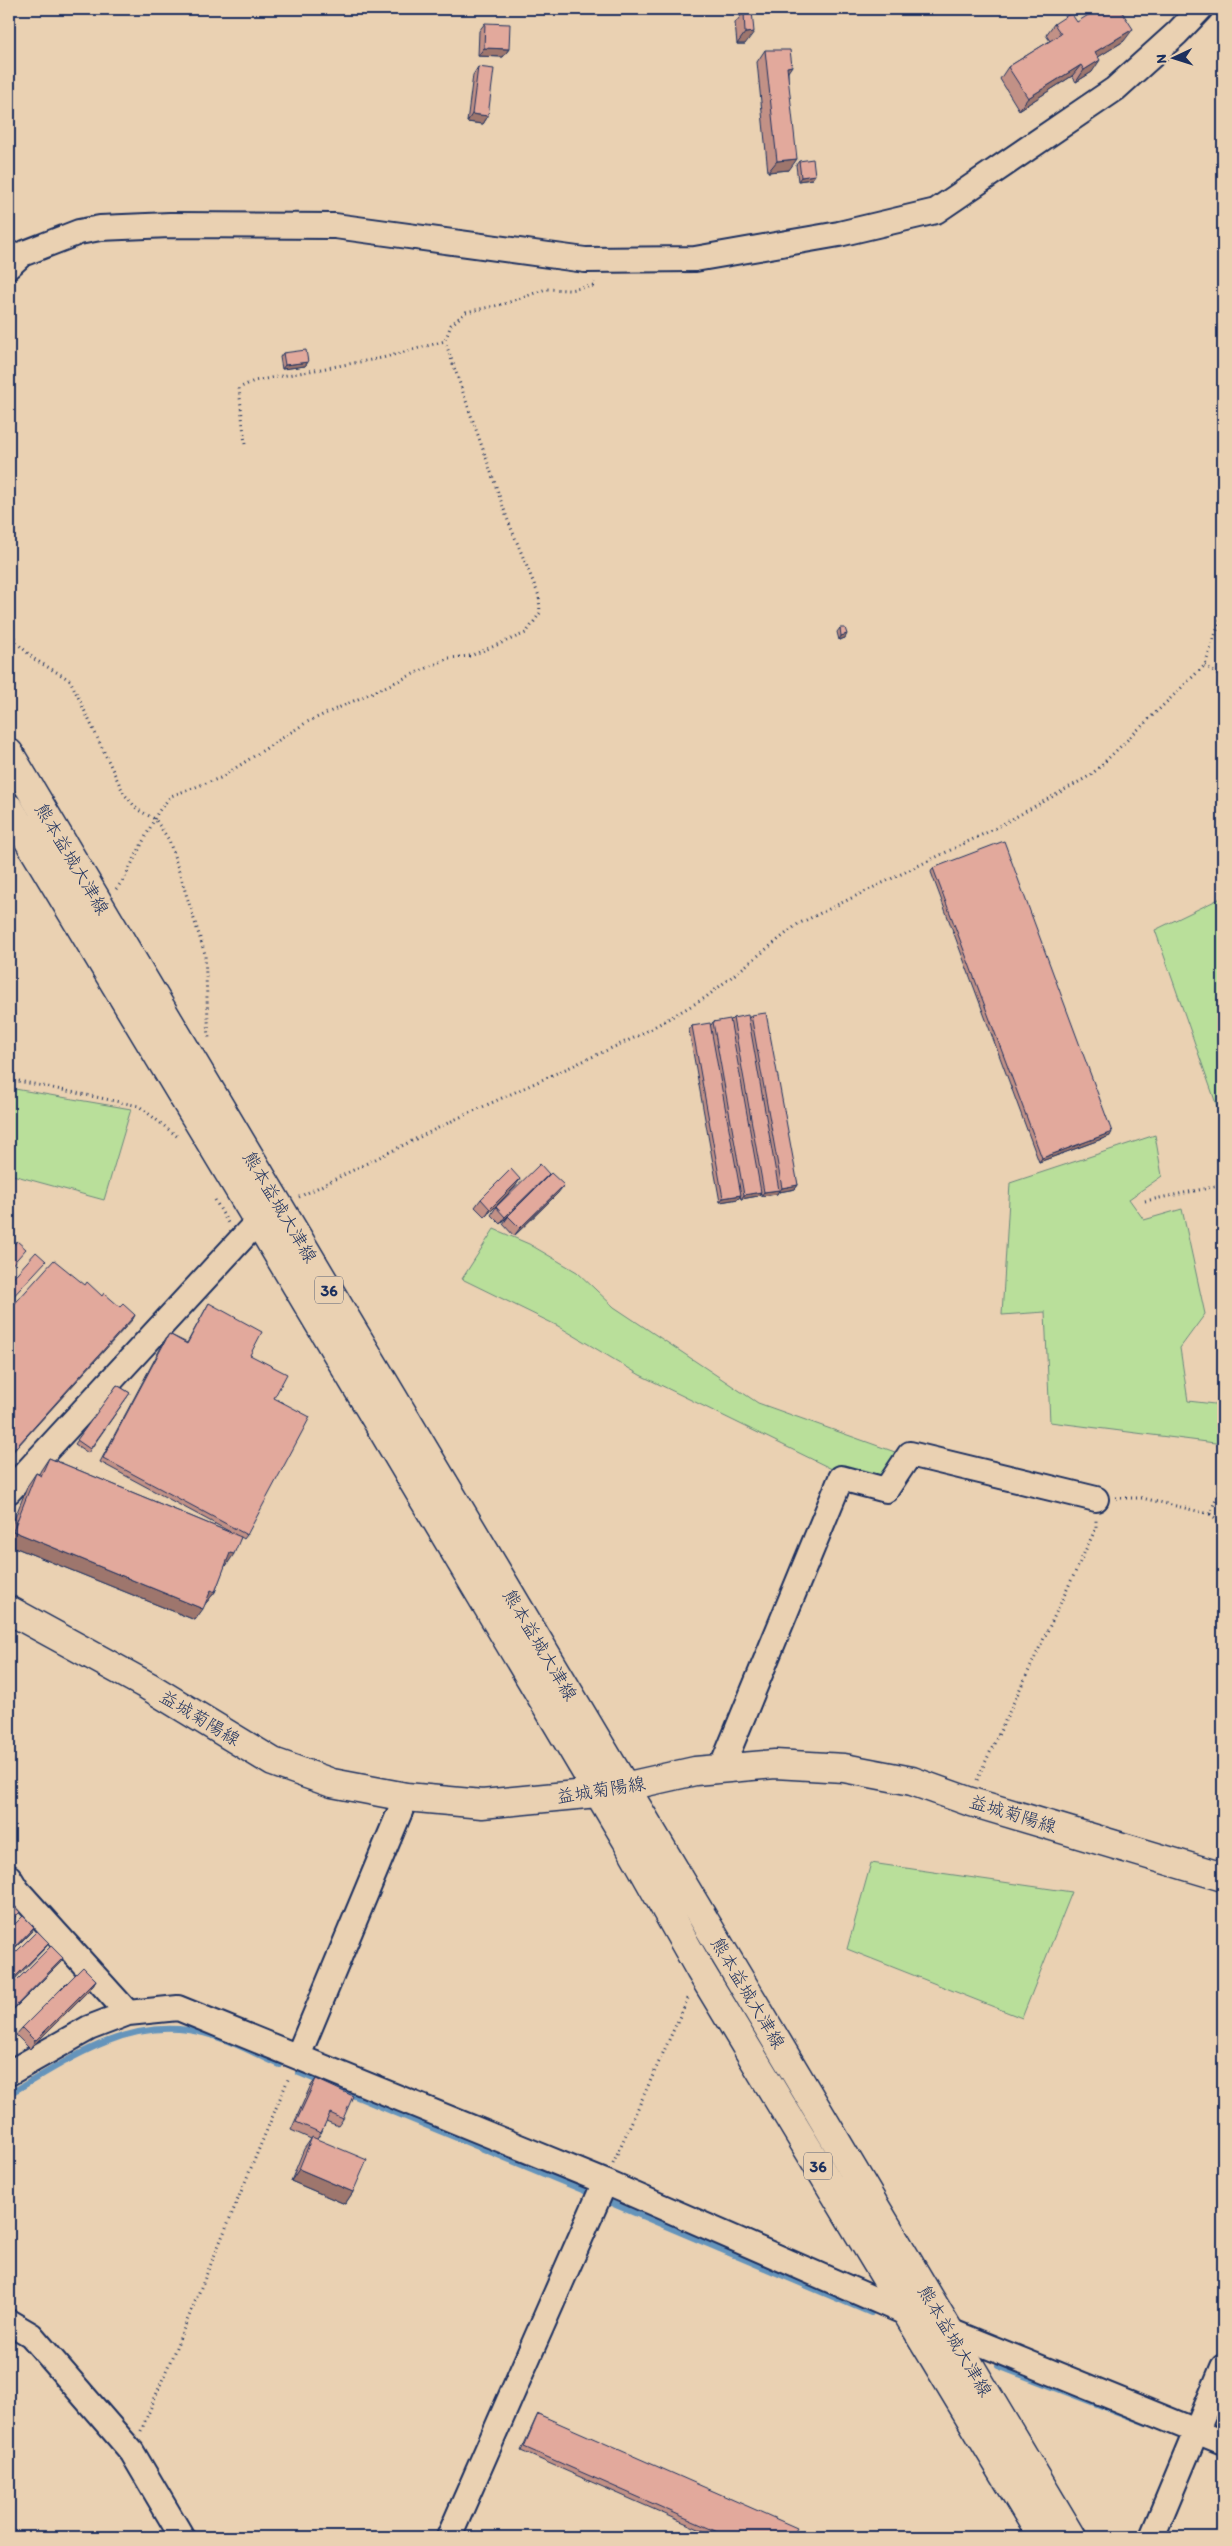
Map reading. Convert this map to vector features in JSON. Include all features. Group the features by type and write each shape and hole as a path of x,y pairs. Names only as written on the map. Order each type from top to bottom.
{"main road":[{"name":"熊本益城大津線","path":"9,753 102,907 268,1213 597,1793 700,1970 1042,2537"},
{"name":"熊本益城大津線","path":"9,808 268,1213 626,1788 1072,2537"},
{"name":"益城菊陽線","path":"9,1610 148,1686 274,1762 332,1783 406,1797 482,1804 597,1793 695,1771 775,1764 844,1768 912,1782 968,1801 1223,1877"}],"street":[{"path":"9,266 22,254 79,232 100,228 170,225 335,226 585,260 695,259 838,234 936,211 1115,90 1178,33 1200,9"},
{"path":"9,1491 238,1241 268,1213"},
{"path":"721,1769 841,1478 886,1490 910,1454 1096,1499"},
{"path":"298,2056 406,1797"},
{"path":"9,1877 17,1890 128,2013"},
{"path":"9,2073 89,2028 128,2013 178,2008 605,2182 908,2314 1223,2442"},
{"path":"449,2537 605,2182"},
{"path":"9,2322 30,2335 132,2452 182,2537"},
{"path":"1152,2537 1223,2367"}],"path":[{"path":"102,907 124,880 155,819 171,796 220,778 306,722 449,658 470,656 526,633 540,613 539,596 508,518 445,341 451,325 466,312 504,304 546,289 569,290 592,286 601,260"},
{"path":"245,444 239,388 254,381 364,362 445,341"},
{"path":"268,1213 456,1119 638,1036 705,998 798,924 994,829 1090,775 1205,665 1223,612"},
{"path":"9,629 19,645 34,659 70,680 124,794 138,810 155,819 169,840 205,954 209,1042"},
{"path":"1205,665 1223,679"},
{"path":"9,1079 139,1106 180,1138"},
{"path":"1145,1201 1223,1185"},
{"path":"214,1198 238,1241"},
{"path":"1210,1514 1223,1481"},
{"path":"968,1801 1096,1528 1096,1499 1142,1498 1210,1514 1223,1524"},
{"path":"605,2182 700,1970"},
{"path":"132,2452 298,2056"}],"green space":[{"path":"1223,897 1223,1111 1219,1112 1155,930"},
{"path":"9,1088 131,1109 104,1200 9,1174"},
{"path":"1155,1135 1162,1176 1129,1199 1144,1220 1182,1209 1205,1314 1180,1348 1188,1401 1223,1405 1223,1444 1050,1422 1045,1312 1002,1315 1010,1183"},
{"path":"494,1229 529,1244 577,1272 614,1307 758,1403 895,1452 878,1483 836,1471 640,1375 558,1326 462,1279"},
{"path":"871,1863 1072,1892 1022,2018 847,1949"}],"building":[{"path":"1098,9 1120,9 1133,29 1095,52 1100,60 1084,70 1081,65 1028,98 1008,67 1061,34 1054,24 1071,13 1077,22"},
{"path":"752,11 754,32 745,33 744,12"},
{"path":"485,23 510,24 509,49 484,48"},
{"path":"765,50 790,50 792,66 787,67 797,159 777,161"},
{"path":"478,67 494,69 488,116 472,114"},
{"path":"813,159 815,175 801,177 799,161"},
{"path":"306,350 308,362 285,365 283,353"},
{"path":"840,628 845,628 847,634 841,636"},
{"path":"1004,841 1112,1132 1042,1158 933,868"},
{"path":"766,1013 798,1185 782,1188 751,1015"},
{"path":"748,1015 779,1190 764,1192 733,1018"},
{"path":"730,1019 761,1192 744,1195 713,1022"},
{"path":"710,1023 741,1195 723,1198 692,1026"},
{"path":"540,1164 549,1174 505,1217 496,1207"},
{"path":"511,1169 520,1179 490,1209 481,1199"},
{"path":"551,1173 564,1185 520,1228 508,1216"},
{"path":"17,1241 26,1249 9,1268 9,1250"},
{"path":"36,1252 46,1261 9,1301 9,1282"},
{"path":"54,1260 85,1285 87,1282 102,1296 104,1293 120,1307 123,1304 135,1315 9,1455 9,1310"},
{"path":"209,1303 262,1332 250,1355 287,1374 274,1398 310,1417 247,1535 103,1458 169,1334 187,1344"},
{"path":"117,1385 130,1393 90,1449 77,1440"},
{"path":"49,1458 241,1537 234,1554 230,1553 215,1592 211,1590 203,1609 13,1531 36,1473 41,1476"},
{"path":"9,1902 20,1912 9,1923"},
{"path":"23,1916 34,1927 9,1953 9,1930"},
{"path":"37,1931 49,1943 9,1983 9,1959"},
{"path":"51,1946 63,1958 9,2013 9,1988"},
{"path":"83,1967 96,1980 35,2041 22,2028"},
{"path":"316,2079 353,2096 343,2119 330,2113 321,2133 296,2122"},
{"path":"312,2137 367,2160 353,2192 299,2169"},
{"path":"538,2414 797,2528 792,2537 729,2537 524,2447"}],"waterway":[{"path":"9,2094 94,2047 116,2038 139,2032 163,2029 188,2030 212,2035 280,2065"},
{"path":"299,2073 592,2194"},
{"path":"611,2203 871,2313"},
{"path":"998,2366 1146,2423"}]}
